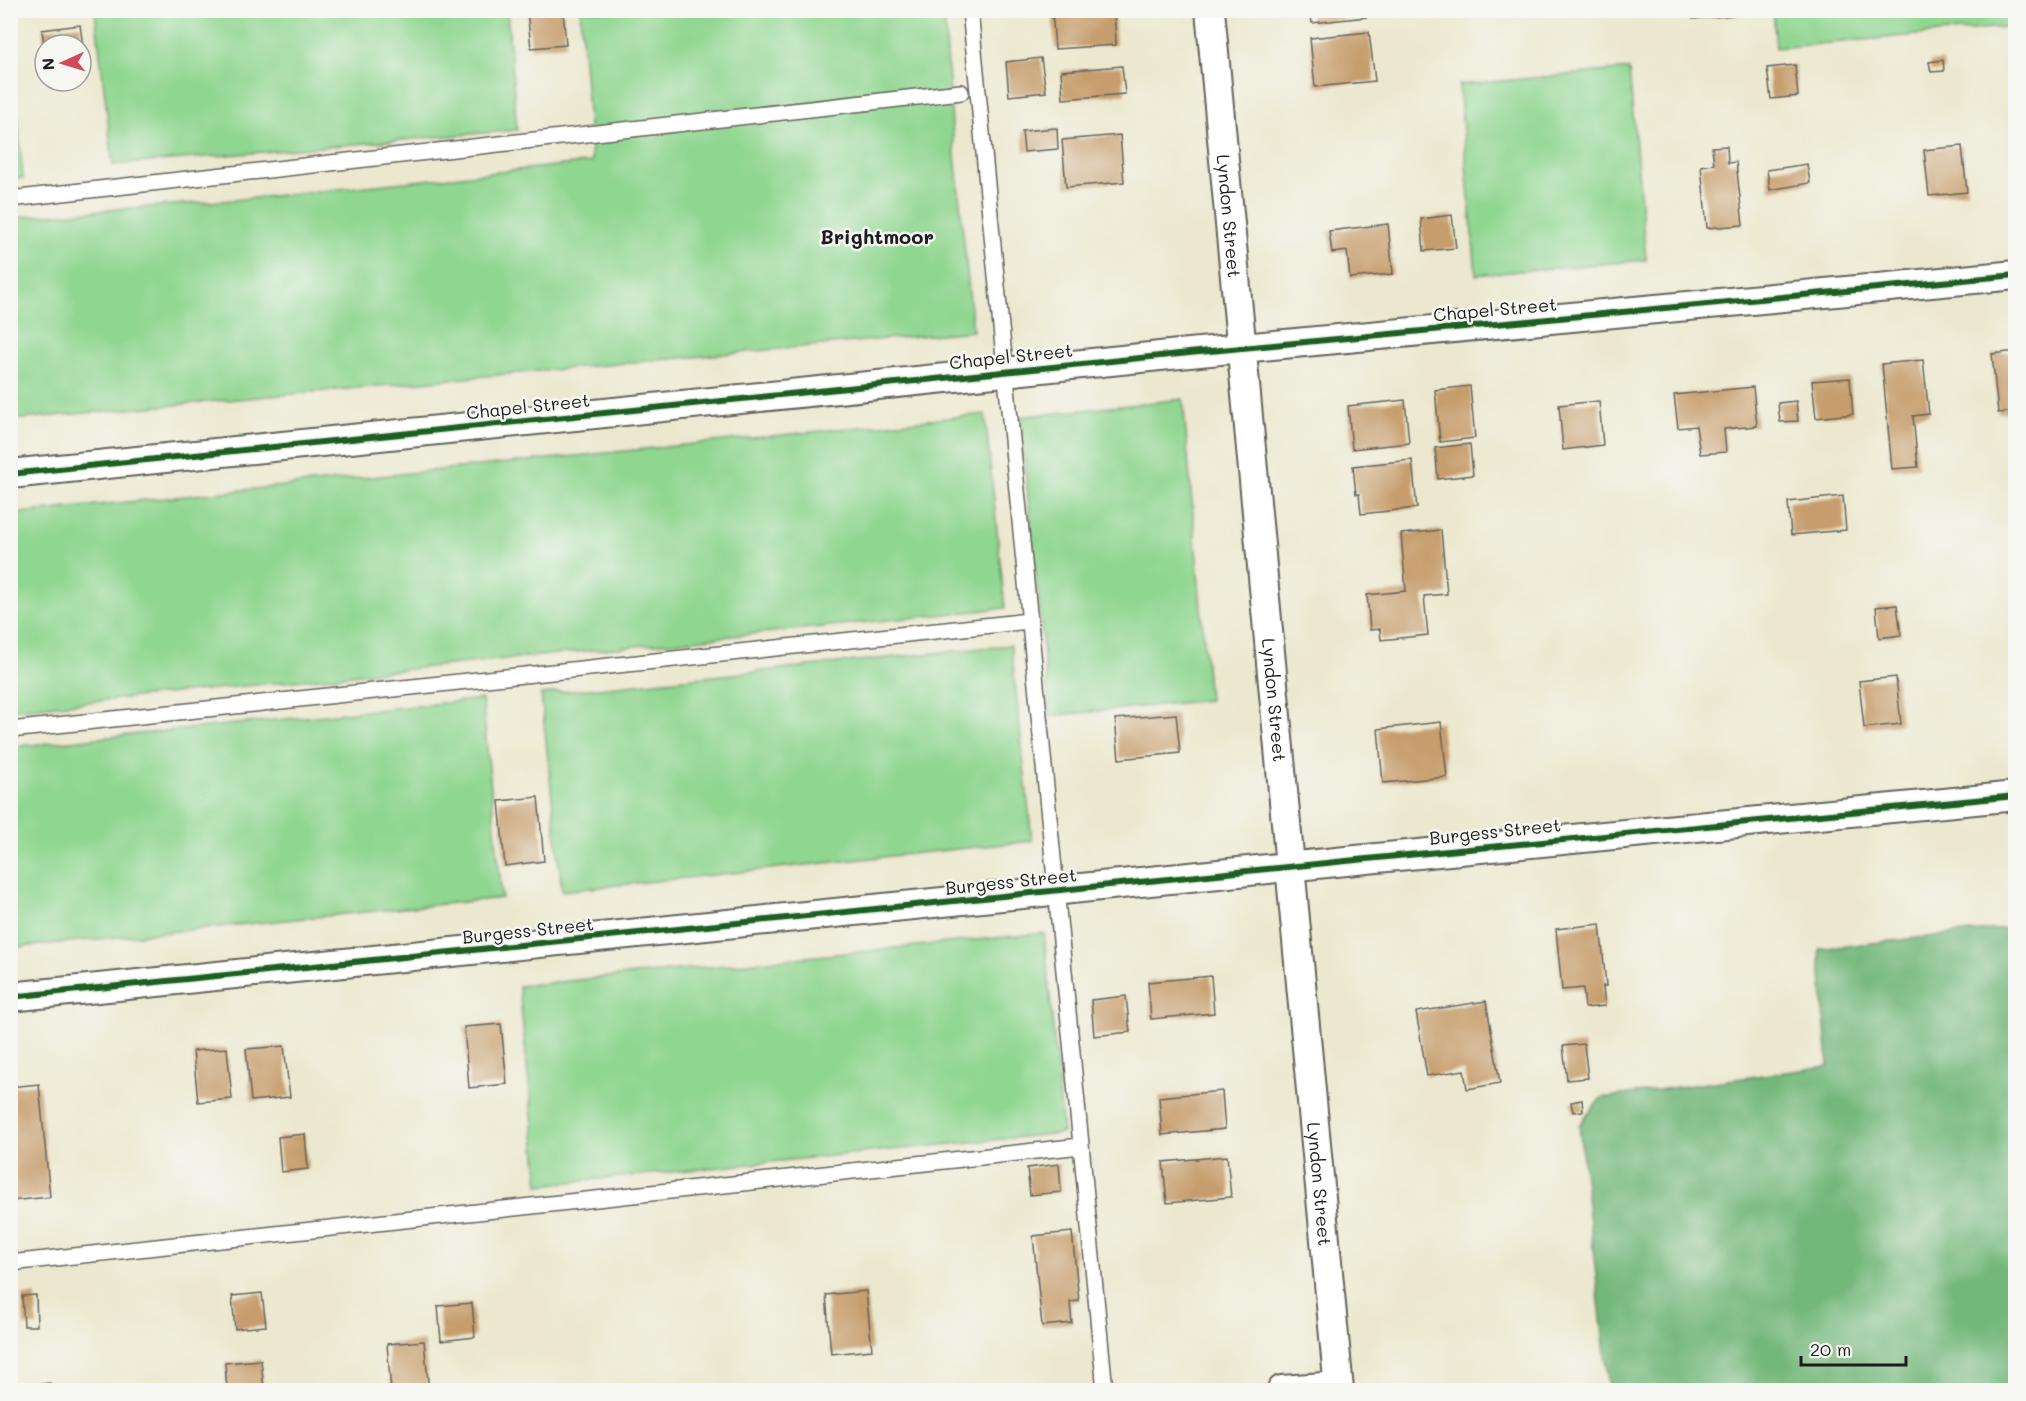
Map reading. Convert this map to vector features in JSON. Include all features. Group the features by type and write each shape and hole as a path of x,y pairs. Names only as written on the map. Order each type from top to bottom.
{"street":[{"name":"Lyndon Street","path":"1210,10 1339,1388"},
{"name":"Chapel Street","path":"10,474 1242,348 2016,275"},
{"name":"Burgess Street","path":"10,997 2016,796"},
{"path":"1281,1390 1339,1388"}],"lane":[{"path":"970,10 1105,1390"},
{"path":"10,199 961,92"},
{"path":"10,729 1029,621"},
{"path":"10,1263 1081,1146"}],"green space":[{"path":"95,11 507,11 517,130 113,165"},
{"path":"580,11 944,11 952,125 973,331 11,420 10,218 234,200 592,162"},
{"path":"1773,11 2015,11 2015,26 1776,48"},
{"path":"11,41 23,178 10,179"},
{"path":"1629,69 1646,260 1476,275 1459,85"},
{"path":"1183,399 1209,700 1050,716 1020,417"},
{"path":"985,414 1005,608 11,710 11,514"},
{"path":"1011,645 1032,841 562,891 541,694"},
{"path":"482,699 502,898 11,948 11,747"},
{"path":"2015,927 2015,1390 1609,1390 1579,1125 1601,1098 1828,1066 1819,949"},
{"path":"1044,933 1063,1133 539,1185 519,986"}],"building":[{"path":"527,10 563,10 566,45 531,48"},
{"path":"1052,10 1114,10 1116,45 1055,49"},
{"path":"1310,10 1367,10 1367,17 1312,23"},
{"path":"1692,10 1734,10 1734,15 1693,19"},
{"path":"80,25 81,33 42,33 42,30"},
{"path":"1369,32 1375,81 1315,87 1310,38"},
{"path":"1041,58 1046,92 1009,96 1006,62"},
{"path":"1943,60 1944,71 1931,72 1929,62"},
{"path":"1795,65 1798,96 1771,99 1767,68"},
{"path":"1122,66 1125,94 1063,99 1061,71"},
{"path":"1057,128 1058,149 1024,152 1022,131"},
{"path":"1120,135 1124,182 1066,187 1062,140"},
{"path":"1727,146 1728,163 1736,162 1743,225 1707,228 1701,166 1714,164 1712,147"},
{"path":"1962,146 1967,192 1929,196 1924,150"},
{"path":"1807,164 1810,183 1770,190 1767,170"},
{"path":"1452,215 1456,248 1424,251 1421,219"},
{"path":"1388,224 1393,274 1350,278 1347,251 1332,253 1329,231"},
{"path":"2016,351 2016,411 1998,413 1992,354"},
{"path":"1923,360 1929,414 1913,416 1918,467 1892,469 1882,364"},
{"path":"1850,378 1853,414 1816,418 1812,381"},
{"path":"1470,386 1475,438 1440,442 1435,390"},
{"path":"1753,387 1757,426 1724,429 1726,452 1700,454 1696,426 1678,428 1674,395"},
{"path":"1405,400 1409,443 1352,449 1348,406"},
{"path":"1599,401 1603,445 1563,450 1559,405"},
{"path":"1796,401 1798,421 1780,422 1778,403"},
{"path":"1470,444 1473,475 1438,479 1435,448"},
{"path":"1412,460 1417,508 1361,514 1353,466"},
{"path":"1843,496 1846,530 1791,535 1788,502"},
{"path":"1441,530 1447,594 1424,596 1428,635 1381,640 1380,629 1370,630 1367,595 1406,591 1401,534"},
{"path":"1897,605 1901,635 1879,638 1876,607"},
{"path":"1896,677 1901,724 1864,728 1859,681"},
{"path":"1176,714 1180,753 1119,759 1115,719"},
{"path":"1441,722 1447,777 1383,783 1378,729"},
{"path":"538,797 544,861 505,866 499,801"},
{"path":"1600,924 1606,986 1603,986 1605,1006 1585,1008 1583,988 1562,990 1556,929"},
{"path":"1211,976 1214,1013 1151,1019 1148,982"},
{"path":"1126,996 1130,1032 1094,1036 1091,1000"},
{"path":"1486,1001 1500,1083 1467,1089 1464,1070 1427,1076 1416,1012"},
{"path":"501,1024 507,1084 469,1088 464,1027"},
{"path":"1584,1044 1588,1078 1567,1080 1563,1046"},
{"path":"284,1046 290,1097 251,1101 246,1049"},
{"path":"227,1048 232,1099 198,1102 193,1051"},
{"path":"39,1084 50,1197 10,1201 10,1087"},
{"path":"1222,1091 1225,1129 1162,1135 1159,1097"},
{"path":"1582,1100 1583,1111 1573,1112 1571,1102"},
{"path":"305,1134 308,1169 281,1172 278,1137"},
{"path":"1227,1156 1231,1197 1167,1203 1163,1162"},
{"path":"1059,1164 1061,1192 1030,1195 1027,1168"},
{"path":"1072,1232 1079,1301 1070,1302 1072,1323 1042,1326 1033,1236"},
{"path":"866,1291 872,1350 831,1354 826,1295"},
{"path":"262,1293 266,1326 235,1329 232,1296"},
{"path":"36,1295 37,1326 24,1326 22,1296"},
{"path":"472,1303 475,1337 441,1341 438,1306"},
{"path":"424,1341 429,1390 391,1390 387,1344"},
{"path":"261,1360 264,1390 227,1390 225,1363"},
{"path":"50,1383 51,1390 13,1390 13,1387"}],"cycle path":[{"path":"10,474 1189,353 2016,275"},
{"path":"10,997 1346,861 2016,796"}],"district":[{"name":"Brightmoor","path":"877,236"}]}
